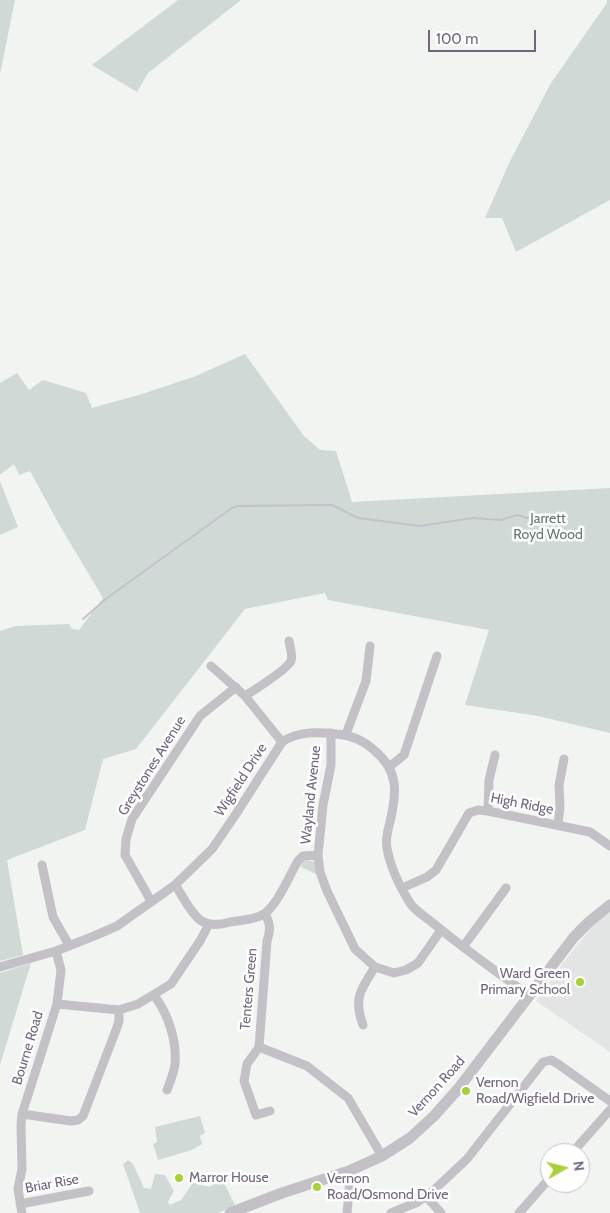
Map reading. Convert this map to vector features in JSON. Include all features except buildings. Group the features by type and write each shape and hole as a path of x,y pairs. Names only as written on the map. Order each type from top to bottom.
{"street":[{"path":"245,696 291,662 292,654 289,641"},
{"path":"346,734 366,681 370,646"},
{"path":"389,767 404,755 438,656"},
{"path":"211,666 245,696 282,742"},
{"name":"Greystones Avenue","path":"151,901 125,855 126,839 132,819 200,716 236,687"},
{"name":"Wigfield Drive","path":"0,967 56,950 117,926 176,885 212,849 282,742 300,733 331,733 346,734 364,742 378,753 389,767 395,780 396,794 387,835 387,847 402,888 411,906 530,996"},
{"name":"Wayland Avenue","path":"331,733 331,765 323,805 318,855 320,872 355,949 375,967"},
{"path":"488,811 489,780 495,755"},
{"path":"558,825 560,806 559,785 564,759"},
{"name":"High Ridge","path":"402,888 427,877 436,870 469,813 478,810 590,832 610,846"},
{"path":"176,885 192,911 200,920 209,924 221,924 258,917 274,904 298,861 304,856 318,855"},
{"path":"42,865 53,917 70,945"},
{"path":"463,947 506,888"},
{"name":"Vernon Road","path":"230,1213 255,1208 349,1171 382,1156 410,1138 446,1102 481,1061 574,937 587,923 610,905"},
{"name":"Tenters Green","path":"265,913 270,925 270,932 266,950 259,1047 307,1066 348,1098 382,1156"},
{"path":"57,1004 119,1010 138,1004 170,984 200,941 209,924"},
{"path":"363,1025 358,1011 358,1000 363,986 375,967 394,972 406,970 418,962 441,930"},
{"name":"Bourne Road","path":"21,1208 18,1189 22,1169 22,1114 57,1004 61,970 56,950"},
{"path":"154,995 170,1023 174,1045 175,1066 167,1090"},
{"path":"22,1114 71,1121 78,1120 83,1116 116,1030 119,1021 119,1010"},
{"path":"259,1047 247,1064 244,1081 256,1115 270,1111"},
{"path":"391,1213 410,1206 426,1196 467,1159 543,1062 551,1060 610,1100"},
{"path":"581,1143 610,1110"},
{"path":"347,1213 350,1182 349,1171"},
{"path":"518,1213 540,1189"},
{"name":"Briar Rise","path":"21,1208 89,1191"},
{"path":"426,1196 441,1213"}],"shaded area":[{"name":"Ward Green Primary School","path":"610,913 610,1052 536,1001 563,963 597,921"}],"green space":[{"path":"0,0 15,0 0,74"},
{"path":"178,0 241,0 148,73 137,92 92,65"},
{"path":"607,0 610,0 610,200 516,252 502,218 485,218 510,161 551,83 607,3"},
{"name":"Jarrett Royd Wood","path":"245,354 304,436 320,450 336,451 352,502 610,488 610,733 538,716 465,705 489,630 328,600 325,593 245,609 136,749 103,759 85,830 7,860 23,955 0,961 0,631 16,626 69,624 72,629 79,630 103,598 30,471 19,475 14,464 0,475 0,383 17,373 29,390 43,380 86,393 92,408 196,376"},
{"path":"0,481 18,527 0,535"},
{"path":"307,860 315,862 318,875 301,867 303,862"},
{"path":"31,963 0,1065 0,973"},
{"path":"200,1116 205,1133 200,1136 202,1144 192,1150 158,1160 153,1144 157,1142 155,1127"},
{"path":"128,1160 133,1164 144,1188 151,1189 155,1174 165,1175 174,1191 168,1202 170,1205 181,1200 193,1183 210,1187 221,1177 235,1205 218,1213 140,1213 123,1164"}],"waterway":[{"path":"83,619 107,598 237,506 332,505 358,518 420,526 473,518 501,520 517,515 531,519 550,517"}],"place":[{"name":"Ward Green Primary School","path":"580,982"},
{"name":"Vernon Road/Wigfield Drive","path":"466,1091"},
{"name":"Marror House","path":"179,1178"},
{"name":"Vernon Road/Osmond Drive","path":"317,1187"}]}
